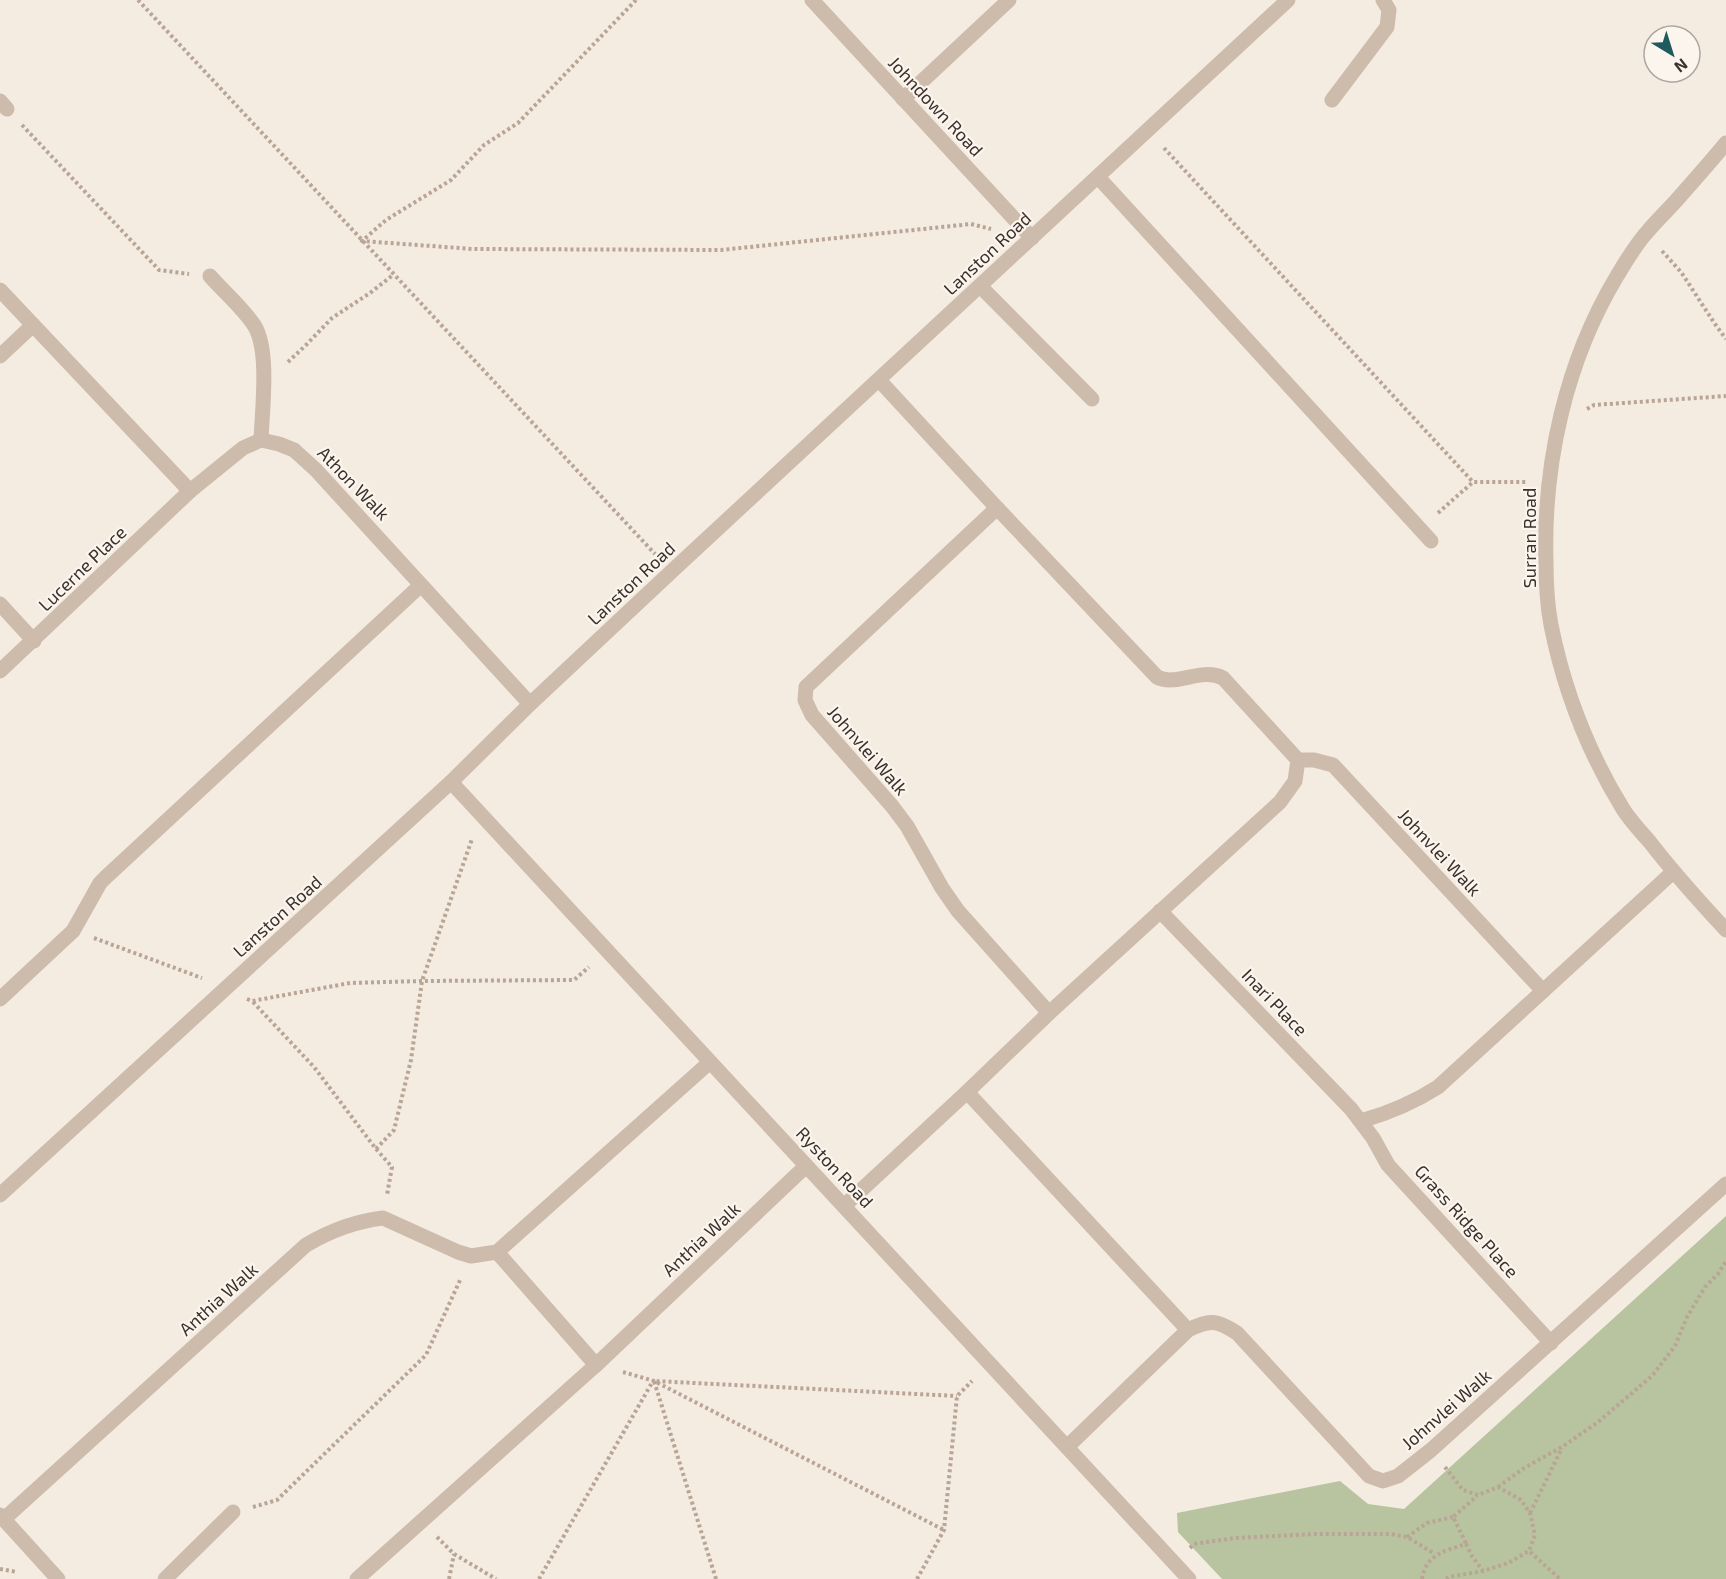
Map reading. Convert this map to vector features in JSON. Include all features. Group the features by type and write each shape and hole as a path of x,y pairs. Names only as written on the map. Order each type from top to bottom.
{"street":[{"name":"Johndown Road","path":"812,0 1032,238"},
{"path":"903,99 1009,0"},
{"name":"Lanston Road","path":"0,1194 452,782 530,704 672,571 1288,0"},
{"path":"1332,100 1387,27 1389,10 1383,0"},
{"name":"Surran Road","path":"1725,144 1681,196 1646,232 1617,276 1592,326 1572,375 1558,429 1549,482 1545,534 1546,579 1551,623 1562,671 1578,720 1599,766 1625,811 1673,872 1726,930"},
{"path":"1098,177 1431,541"},
{"path":"0,290 190,491 243,448 261,440 264,383 260,340 255,326 210,276"},
{"path":"980,286 1092,399"},
{"path":"0,356 33,325"},
{"path":"844,1206 1049,1013 1280,802 1295,781 1298,760 1223,678 1211,674 1167,680 1157,677 879,381"},
{"name":"Athon Walk","path":"261,440 294,450 316,470 530,704"},
{"name":"Lucerne Place","path":"0,671 190,491"},
{"name":"Johnvlei Walk","path":"997,508 806,687 805,699 812,715 908,826 942,888 958,911 1049,1013"},
{"path":"0,999 73,931 105,876 421,585"},
{"path":"0,604 34,641"},
{"name":"Johnvlei Walk","path":"1298,760 1314,760 1333,765 1543,991"},
{"name":"Ryston Road","path":"452,782 1189,1579"},
{"path":"1361,1121 1402,1108 1438,1087 1673,872"},
{"name":"Inari Place","path":"1160,911 1361,1121"},
{"path":"383,1218 450,1250 471,1256 497,1252 710,1062"},
{"path":"967,1092 1188,1330 1067,1447"},
{"name":"Grass Ridge Place","path":"1361,1121 1388,1165 1551,1343"},
{"name":"Anthia Walk","path":"357,1579 596,1365 806,1166"},
{"name":"Johnvlei Walk","path":"1188,1330 1204,1322 1223,1324 1237,1333 1369,1476 1383,1481 1398,1476 1431,1450 1726,1184"},
{"name":"Anthia Walk","path":"2,1517 306,1245 341,1227 383,1218"},
{"path":"497,1252 596,1365"},
{"path":"165,1579 233,1512"},
{"path":"2,1517 58,1579"}],"path":[{"path":"138,0 672,571"},
{"path":"362,241 386,220 451,180 484,146 518,123 636,0"},
{"path":"4,105 159,270 210,276"},
{"path":"1148,130 1473,482"},
{"path":"362,241 473,249 721,250 971,224 1032,238"},
{"path":"1646,232 1681,272 1726,339"},
{"path":"264,383 332,318 393,275"},
{"path":"1558,429 1594,405 1726,396"},
{"path":"1420,530 1473,482 1549,482"},
{"path":"376,1149 394,1130 411,1060 422,981 470,843 484,818"},
{"path":"73,931 227,987 252,1002 314,1067 392,1167 383,1218"},
{"path":"252,1002 350,983 574,980 608,952"},
{"path":"233,1512 276,1500 426,1355 471,1256"},
{"path":"1407,1537 1427,1523 1453,1517 1478,1495 1498,1486 1524,1468 1562,1448 1598,1422 1652,1376 1675,1346 1687,1317 1726,1261"},
{"path":"917,1579 944,1530 957,1396 989,1363"},
{"path":"596,1365 654,1381 944,1530"},
{"path":"654,1381 957,1396"},
{"path":"539,1579 654,1381"},
{"path":"654,1381 716,1579"},
{"path":"1530,1513 1562,1448"},
{"path":"1431,1450 1463,1490 1478,1495"},
{"path":"1446,1579 1508,1563 1529,1551 1535,1535 1530,1513 1521,1500 1498,1486"},
{"path":"1453,1517 1472,1556 1483,1570"},
{"path":"422,1521 454,1554 496,1579"},
{"path":"1176,1564 1194,1544 1235,1538 1326,1534 1390,1534 1407,1537 1435,1554"},
{"path":"1422,1579 1424,1571 1435,1554 1466,1544"},
{"path":"1529,1551 1560,1579"},
{"path":"449,1579 454,1554"}],"green space":[{"path":"1726,1216 1726,1579 1222,1579 1178,1532 1177,1513 1340,1481 1368,1504 1404,1509"}]}
